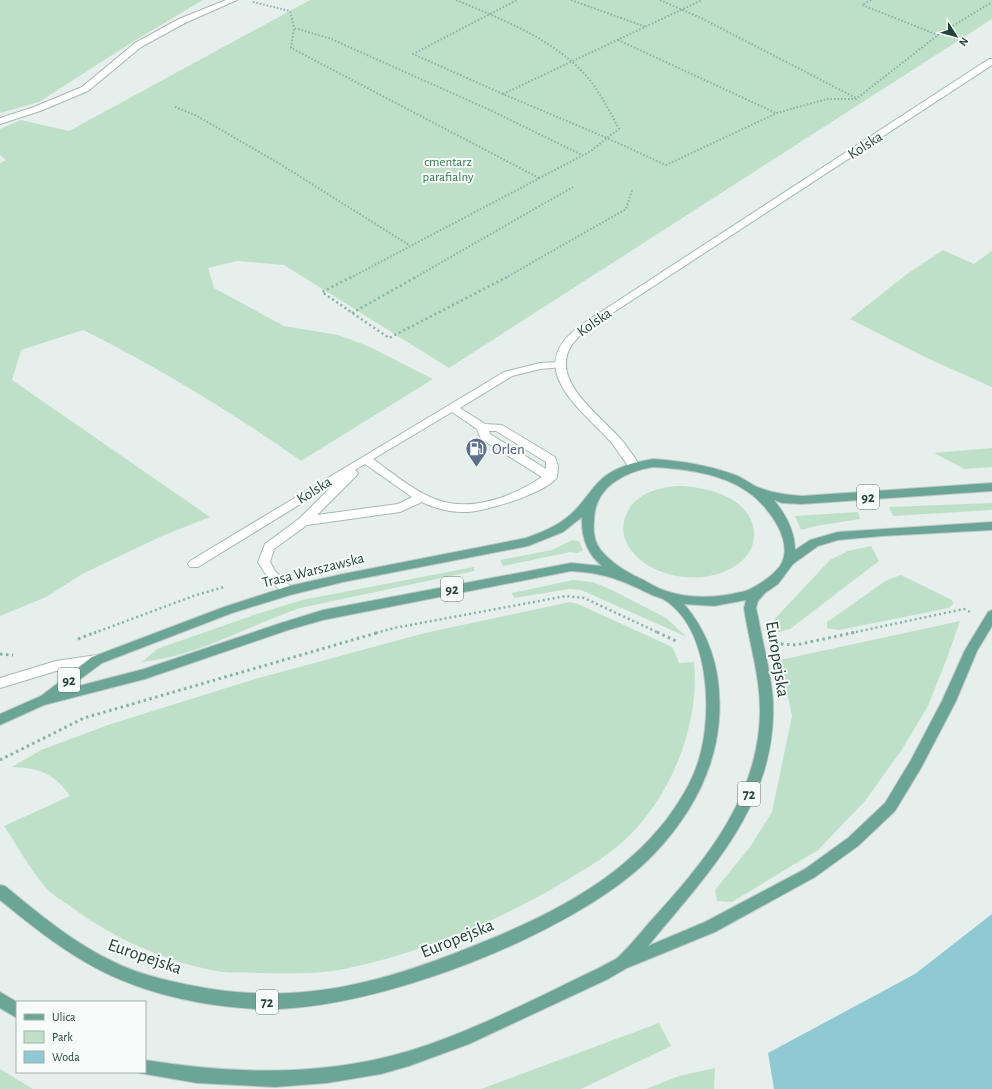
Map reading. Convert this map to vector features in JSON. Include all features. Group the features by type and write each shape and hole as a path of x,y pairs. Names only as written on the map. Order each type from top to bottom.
{"main road":[{"name":"92","path":"992,487 802,500 782,498 697,466 653,463 635,467 612,477 596,492 586,524 592,547 599,557 611,568 621,575 667,596 696,601 723,601 743,597 763,587 778,576 789,561 814,543 838,536 889,531 992,526"},
{"name":"92","path":"746,485 769,501 783,520 788,537 789,561"},
{"name":"Trasa Warszawska","path":"41,701 97,660 204,618 289,591 343,578 534,540 564,527 583,509 596,492"},
{"name":"Trasa Warszawska","path":"0,720 41,701 145,674 285,626 370,605 571,567 590,568 621,575"},
{"name":"Europejska","path":"146,1068 173,1073 272,1080 352,1072 406,1059 492,1028 620,964 700,876 720,848 742,809 752,787 760,764 764,743 765,714 764,680 750,608 752,600 763,587"},
{"name":"Europejska","path":"0,891 43,926 92,959 152,984 214,997 271,1002 310,999 361,991 427,972 497,944 549,920 587,900 612,883 648,851 664,832 677,816 697,780 708,753 713,680 706,650 697,633 683,612 667,596"},
{"path":"620,964 710,927 810,874 853,842 890,807 916,764 949,701 971,650 990,618"},
{"path":"0,999 16,1010"}],"street":[{"path":"0,120 37,109 85,89 138,45 182,21 233,0"},
{"name":"Kolska","path":"194,564 365,459 508,374 540,366 559,365 566,345 577,333 992,60"},
{"path":"559,365 561,376 566,387 616,441 635,467"},
{"path":"289,591 271,574 264,562 265,555 269,547 304,521 365,459 420,498 449,508 473,510 493,504 513,497 550,477 554,469 551,460 498,428 482,427 451,407"},
{"path":"304,521 400,508 420,498"},
{"path":"0,683 56,666 97,660"}],"path":[{"path":"456,0 529,32 571,61 590,80 619,129 591,151 582,156 322,292 389,338 514,273 626,208 632,190"},
{"path":"517,0 413,54 666,165 777,113 827,99 856,99 938,35 992,2"},
{"path":"571,0 647,27"},
{"path":"660,0 684,10 856,99"},
{"path":"503,94 571,61 684,10 702,0"},
{"path":"871,0 862,5 938,35"},
{"path":"251,2 290,11 294,28 291,48 332,71 539,178"},
{"path":"294,28 329,38 490,110 582,156"},
{"path":"618,40 777,113"},
{"path":"175,107 195,115 280,164 410,246"},
{"path":"352,313 573,187"},
{"path":"0,760 84,718 386,630 566,596 584,598 680,642"},
{"path":"775,644 796,645 964,609 990,618"}],"green space":[{"path":"0,0 203,0 134,41 39,102 0,113"},
{"name":"cmentarz parafialny","path":"310,0 992,0 992,19 449,368 284,265 237,261 208,268 214,288 284,326 338,335 368,346 433,379 301,461 249,425 195,391 83,330 21,350 12,380 210,517 162,536 84,573 46,597 0,616 0,163 6,160 0,155 0,129 21,120 69,131"},
{"path":"943,250 974,264 992,251 992,387 929,359 850,319 907,274"},
{"path":"992,448 992,467 965,469 934,453"},
{"path":"677,486 702,488 715,492 738,504 747,513 752,524 754,537 752,547 739,563 718,574 705,577 677,576 664,573 651,567 640,560 631,550 626,542 623,524 629,509 642,496 650,492"},
{"path":"992,503 992,510 893,516 889,507"},
{"path":"858,512 860,519 801,530 795,516"},
{"path":"572,540 579,541 583,550 578,553 570,552 503,566 500,560 552,550"},
{"path":"871,546 879,561 790,629 771,634 768,626 830,560 848,551"},
{"path":"474,567 474,571 300,608 222,640 183,654 142,662 157,649 302,600"},
{"path":"901,575 952,600 953,604 949,608 839,630 827,628 827,622 887,580"},
{"path":"573,580 593,582 614,591 666,618 687,637 581,590 570,589 514,598 512,593"},
{"path":"570,602 578,604 670,646 673,648 679,663 694,662 695,685 693,708 688,732 671,777 659,798 645,818 616,848 592,865 542,895 462,933 406,953 349,968 327,972 223,972 202,968 162,956 123,939 87,918 56,896 48,890 36,875 4,826 70,796 58,782 45,773 30,769 12,767 41,750 111,724 255,679 425,633"},
{"path":"960,621 928,706 901,751 865,801 818,850 732,902 717,901 715,890 750,847 772,812 792,716 780,660"},
{"path":"659,1023 671,1046 581,1089 481,1089"},
{"path":"715,1068 714,1089 646,1089 679,1076"},
{"path":"0,1069 33,1089 0,1089"}],"water":[{"path":"992,914 992,1089 774,1089 768,1053 915,974"}],"place":[{"name":"Orlen","path":"476,468"}]}
